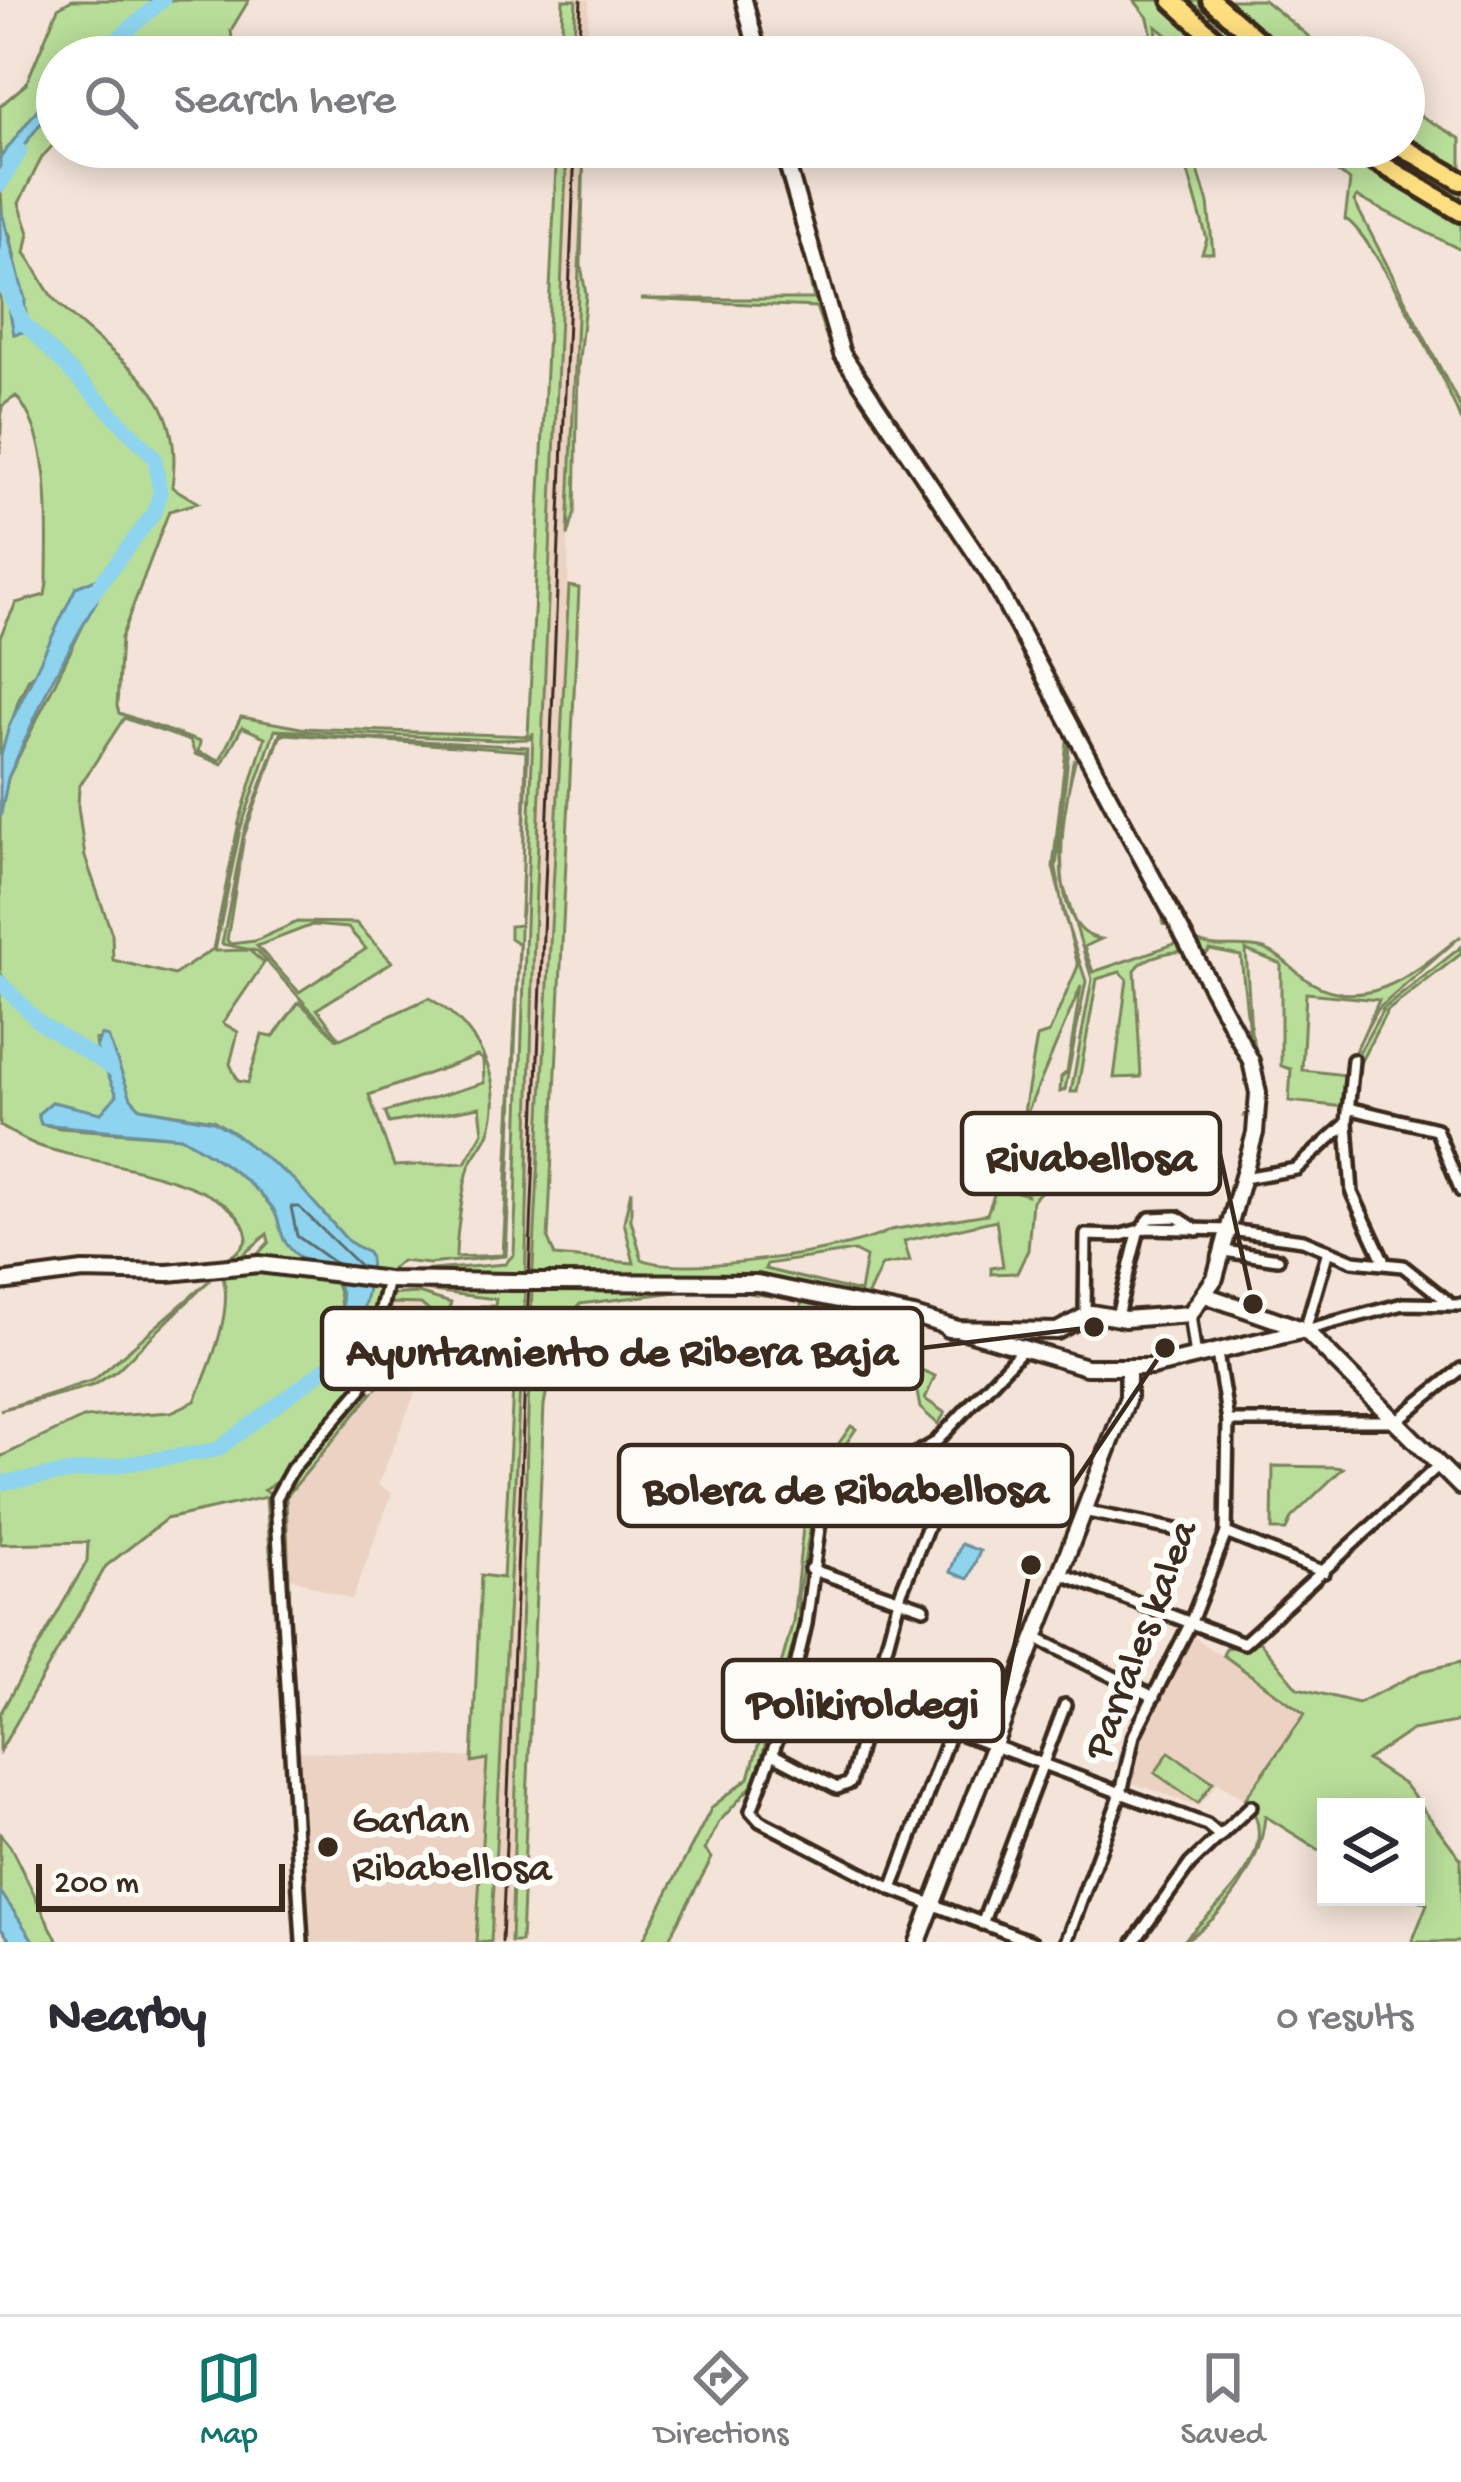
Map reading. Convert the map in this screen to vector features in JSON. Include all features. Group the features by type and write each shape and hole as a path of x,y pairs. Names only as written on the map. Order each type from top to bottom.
{"highway":[{"path":"1172,0 1211,36"},
{"path":"1211,0 1253,36"},
{"path":"1425,160 1461,181"},
{"path":"1388,168 1461,212"}],"street":[{"path":"744,0 753,36"},
{"path":"788,168 842,354 990,575 1193,947 1255,1076 1255,1133 1230,1230 1205,1295 1190,1314 1196,1357"},
{"path":"1353,1060 1347,1123 1352,1193 1384,1262"},
{"path":"1348,1108 1436,1130 1461,1191"},
{"path":"1244,1178 1296,1169 1347,1123"},
{"path":"1084,1315 1086,1235 1138,1233 1148,1228 1230,1230 1304,1240 1327,1254 1411,1270 1434,1296 1461,1305"},
{"path":"1118,1316 1138,1233"},
{"path":"1224,1251 1278,1259"},
{"path":"1305,1330 1327,1254"},
{"path":"0,1282 83,1271 168,1274 239,1264 381,1279 743,1281 914,1316 1086,1367 1128,1367 1217,1353 1434,1296"},
{"path":"302,1942 276,1498 279,1486 362,1389 381,1279"},
{"path":"1205,1295 1305,1330 1459,1481"},
{"path":"1057,1357 1051,1340 1084,1315 1190,1314"},
{"path":"948,1329 1057,1331"},
{"path":"1023,1349 935,1443 841,1497 826,1512 810,1569 806,1624 774,1755 751,1811 760,1821 892,1889 1032,1942"},
{"name":"Parrales kalea","path":"1066,1942 1121,1793 1134,1735 1190,1624 1226,1533 1228,1420 1217,1353"},
{"path":"919,1942 1127,1397 1128,1367"},
{"path":"1228,1420 1396,1421 1461,1370"},
{"path":"1059,1573 1236,1642 1250,1641 1439,1465"},
{"path":"774,1755 831,1785 847,1787 899,1600 939,1499"},
{"path":"1083,1511 1177,1530"},
{"path":"1226,1533 1324,1572"},
{"path":"810,1569 924,1608"},
{"path":"1034,1637 1154,1697"},
{"path":"873,1701 1207,1825 1220,1836"},
{"path":"982,1924 1065,1705"},
{"path":"892,1889 952,1730"},
{"path":"1133,1942 1162,1898 1250,1806"}],"shaded area":[{"path":"576,0 589,0 588,36 574,36"},
{"path":"566,168 583,168 568,519 569,661 532,1287 511,1942 491,1942 525,1289 534,935"},
{"path":"391,1303 421,1304 429,1311 415,1340 433,1348 378,1485 392,1493 352,1600 288,1577 286,1497 294,1481 389,1377 390,1372 377,1366"},
{"path":"1191,1635 1305,1713 1245,1799 1218,1782 1199,1806 1133,1783 1143,1731"},
{"path":"294,1751 487,1758 476,1942 309,1942 304,1803 298,1797"}],"green space":[{"path":"72,0 249,0 232,36 46,36 58,8"},
{"path":"563,0 576,0 574,36 562,36"},
{"path":"1134,0 1160,0 1199,36 1168,36 1156,26 1157,36 1152,36 1148,18"},
{"path":"1180,0 1202,0 1243,36 1220,36"},
{"path":"1223,0 1264,0 1308,36 1265,36"},
{"path":"36,60 36,111 0,158 0,106 26,84"},
{"path":"1425,118 1461,139 1461,172 1425,151"},
{"path":"36,129 36,168 19,203 29,233 25,253 55,300 123,361 158,400 174,452 172,487 198,503 169,511 121,638 119,713 200,742 198,752 220,760 241,717 301,728 528,736 556,168 566,168 534,935 525,1289 491,1942 476,1942 487,1759 472,1762 481,1575 503,1578 516,1330 481,1321 481,1306 495,1306 496,1299 391,1286 517,1287 516,1277 407,1272 505,1264 514,1254 533,733 530,739 497,740 275,730 240,830 215,951 249,950 264,963 223,1023 238,1032 230,1064 238,1081 248,1083 262,1035 273,1037 299,1002 338,1040 257,951 222,944 244,832 280,733 528,747 523,851 526,751 280,737 244,836 227,940 230,944 255,941 297,922 356,923 392,962 317,1009 340,1039 429,998 460,1022 483,1055 494,1092 487,1136 467,1173 456,1257 503,1255 519,944 510,938 510,926 520,925 506,1256 429,1264 401,1261 383,1277 372,1275 368,1253 348,1241 294,1180 235,1134 213,1120 141,1108 131,1099 108,1037 95,1040 96,1048 118,1095 101,1114 52,1102 38,1114 41,1124 60,1128 181,1137 230,1168 272,1208 288,1246 334,1280 341,1307 339,1330 357,1332 367,1284 380,1283 354,1395 279,1480 264,1490 271,1493 299,1942 266,1497 166,1519 106,1566 0,1751 0,1714 87,1561 88,1542 0,1544 0,1457 83,1418 171,1412 195,1401 219,1338 225,1289 222,1275 0,1284 94,1275 280,1270 282,1262 253,1259 269,1242 267,1234 238,1259 221,1263 176,1270 86,1267 0,1277 75,1265 204,1265 238,1251 247,1238 239,1218 192,1187 42,1147 0,1126 0,990 26,1015 31,1011 0,973 0,818 8,778 101,589 96,579 76,587 41,668 29,678 19,699 0,759 0,637 16,603 45,595 48,537 43,460 28,414 16,396 2,406 0,453 0,258 14,334 24,332 27,318 10,235 3,223 0,178","holes":["124,718 190,741 195,754 222,764 242,727 265,737 239,822 213,949 174,975 113,960 112,934 85,857 79,787","312,925 348,928 366,949 299,992 257,946","477,1056 483,1060 484,1083 385,1112 389,1123 480,1107 483,1132 465,1163 394,1166 369,1095"]},
{"path":"1425,166 1461,187 1461,205 1399,168"},
{"path":"583,168 581,265 586,295 578,367 575,512 568,536"},
{"path":"784,168 836,351 975,557 1071,731 1056,867 1061,898 1053,867 1068,732 991,588 829,344 816,307 641,299 814,299"},
{"path":"791,168 795,168 831,310 847,350 972,537 1194,940 1264,949 1310,982 1352,994 1391,984 1461,936 1376,1011 1361,1040 1379,1000 1306,993 1302,1070 1345,1075 1351,1063 1345,1107 1289,1101 1291,1069 1281,1066 1281,964 1246,950 1251,1032 1266,1087 1260,1087 1242,1035 1249,1033 1241,956 1210,950 1202,959 991,573 842,350"},
{"path":"1187,168 1197,168 1208,203 1213,253 1202,253 1207,239"},
{"path":"1332,168 1374,168 1461,221 1461,250 1357,197 1354,201 1461,408 1461,422 1390,279 1345,219 1350,181"},
{"path":"569,586 579,588 548,1239 555,1256 634,1263 624,1222 631,1190 631,1220 642,1259 662,1264 727,1263 806,1253 890,1230 987,1214 1024,1112 1037,1037 1049,1033 1078,966 1069,929 1086,981 1065,1090 1060,1092 1061,1077 1067,1072 1081,986 1024,1120 1003,1187 1027,1195 1033,1159 1050,1162 1046,1186 1032,1201 1028,1250 1017,1273 991,1274 991,1268 1003,1266 996,1220 904,1241 910,1261 882,1265 866,1299 747,1277 549,1277 549,1287 678,1285 681,1291 694,1290 580,1304 558,1329 544,1405 521,1942 511,1942 532,1287","holes":["854,1251 866,1257 860,1292 765,1269 767,1264"]},
{"path":"1082,751 1114,808 1086,762 1078,756"},
{"path":"1066,807 1062,860 1064,886 1060,843"},
{"path":"1145,864 1176,927 1163,924 1162,908"},
{"path":"1073,916 1082,931 1101,939 1084,947 1093,972 1186,940 1233,1024 1252,1081 1192,954 1178,952 1153,957 1135,970 1141,1077 1114,1078 1127,979 1120,972 1097,979 1077,1092 1071,1092 1092,979"},
{"path":"1461,947 1461,954 1387,1011 1361,1061 1359,1053 1383,1009"},
{"path":"1253,1086 1253,1116 1244,1116 1252,1101"},
{"path":"210,1280 116,1371 94,1385 0,1410 94,1380"},
{"path":"749,1285 827,1302 827,1324 815,1348 799,1318 802,1300 711,1288"},
{"path":"418,1293 451,1303 433,1348 415,1340 429,1311 421,1304 391,1303 377,1365 391,1372 377,1388 371,1369 385,1295"},
{"path":"882,1353 935,1376 925,1399 945,1413 938,1424 920,1408 916,1387 880,1370"},
{"path":"364,1392 373,1392 286,1497 295,1751 278,1506 288,1480"},
{"path":"851,1426 856,1429 818,1484 798,1596 799,1623 755,1782 719,1822 705,1850 712,1858 667,1942 642,1942 712,1807 749,1778 793,1622 807,1489"},
{"path":"1273,1466 1343,1468 1291,1518 1286,1530 1272,1530"},
{"path":"1260,1642 1298,1688 1358,1703 1423,1671 1461,1662 1461,1721 1412,1730 1367,1760 1405,1785 1415,1798 1317,1798 1317,1848 1265,1816 1256,1853 1238,1888 1213,1919 1182,1942 1228,1895 1253,1857 1256,1818 1245,1799 1305,1714 1223,1655 1226,1648"},
{"path":"1169,1752 1213,1782 1198,1803 1155,1773"},
{"path":"1425,1811 1461,1859 1461,1942 1412,1942 1427,1904"},
{"path":"0,1834 58,1942 34,1942 0,1891"}],"water":[{"path":"36,111 36,129 0,178 0,158"},
{"path":"0,205 25,299 24,332 14,334 0,258"},
{"path":"96,579 101,589 96,602 50,684 8,778 0,818 0,759 9,726 76,587"},
{"path":"101,1035 108,1037 131,1098 140,1108 213,1121 235,1134 294,1180 348,1241 368,1253 369,1279 357,1332 339,1330 342,1306 335,1279 296,1254 284,1239 272,1207 217,1159 181,1137 41,1124 38,1114 52,1102 101,1113 117,1095 96,1048"},
{"path":"961,1544 980,1551 968,1579 950,1572"},
{"path":"0,1891 34,1942 11,1942 0,1927"}],"waterway":[{"path":"121,36 163,0"},
{"path":"0,185 20,151"},
{"path":"0,258 5,288 24,323 155,458 160,493 154,513 88,600"},
{"path":"0,982 40,1023 110,1067"},
{"path":"0,1483 217,1450 343,1355 354,1312"}],"railway":[{"path":"579,36 581,0"},
{"path":"502,1942 574,168"}],"place":[{"name":"Rivabellosa","path":"1253,1304"},
{"name":"Ayuntamiento de Ribera Baja","path":"1094,1327"},
{"name":"Bolera de Ribabellosa","path":"1165,1348"},
{"name":"Polikiroldegi","path":"1031,1565"},
{"name":"Garlan Ribabellosa","path":"328,1847"}]}
